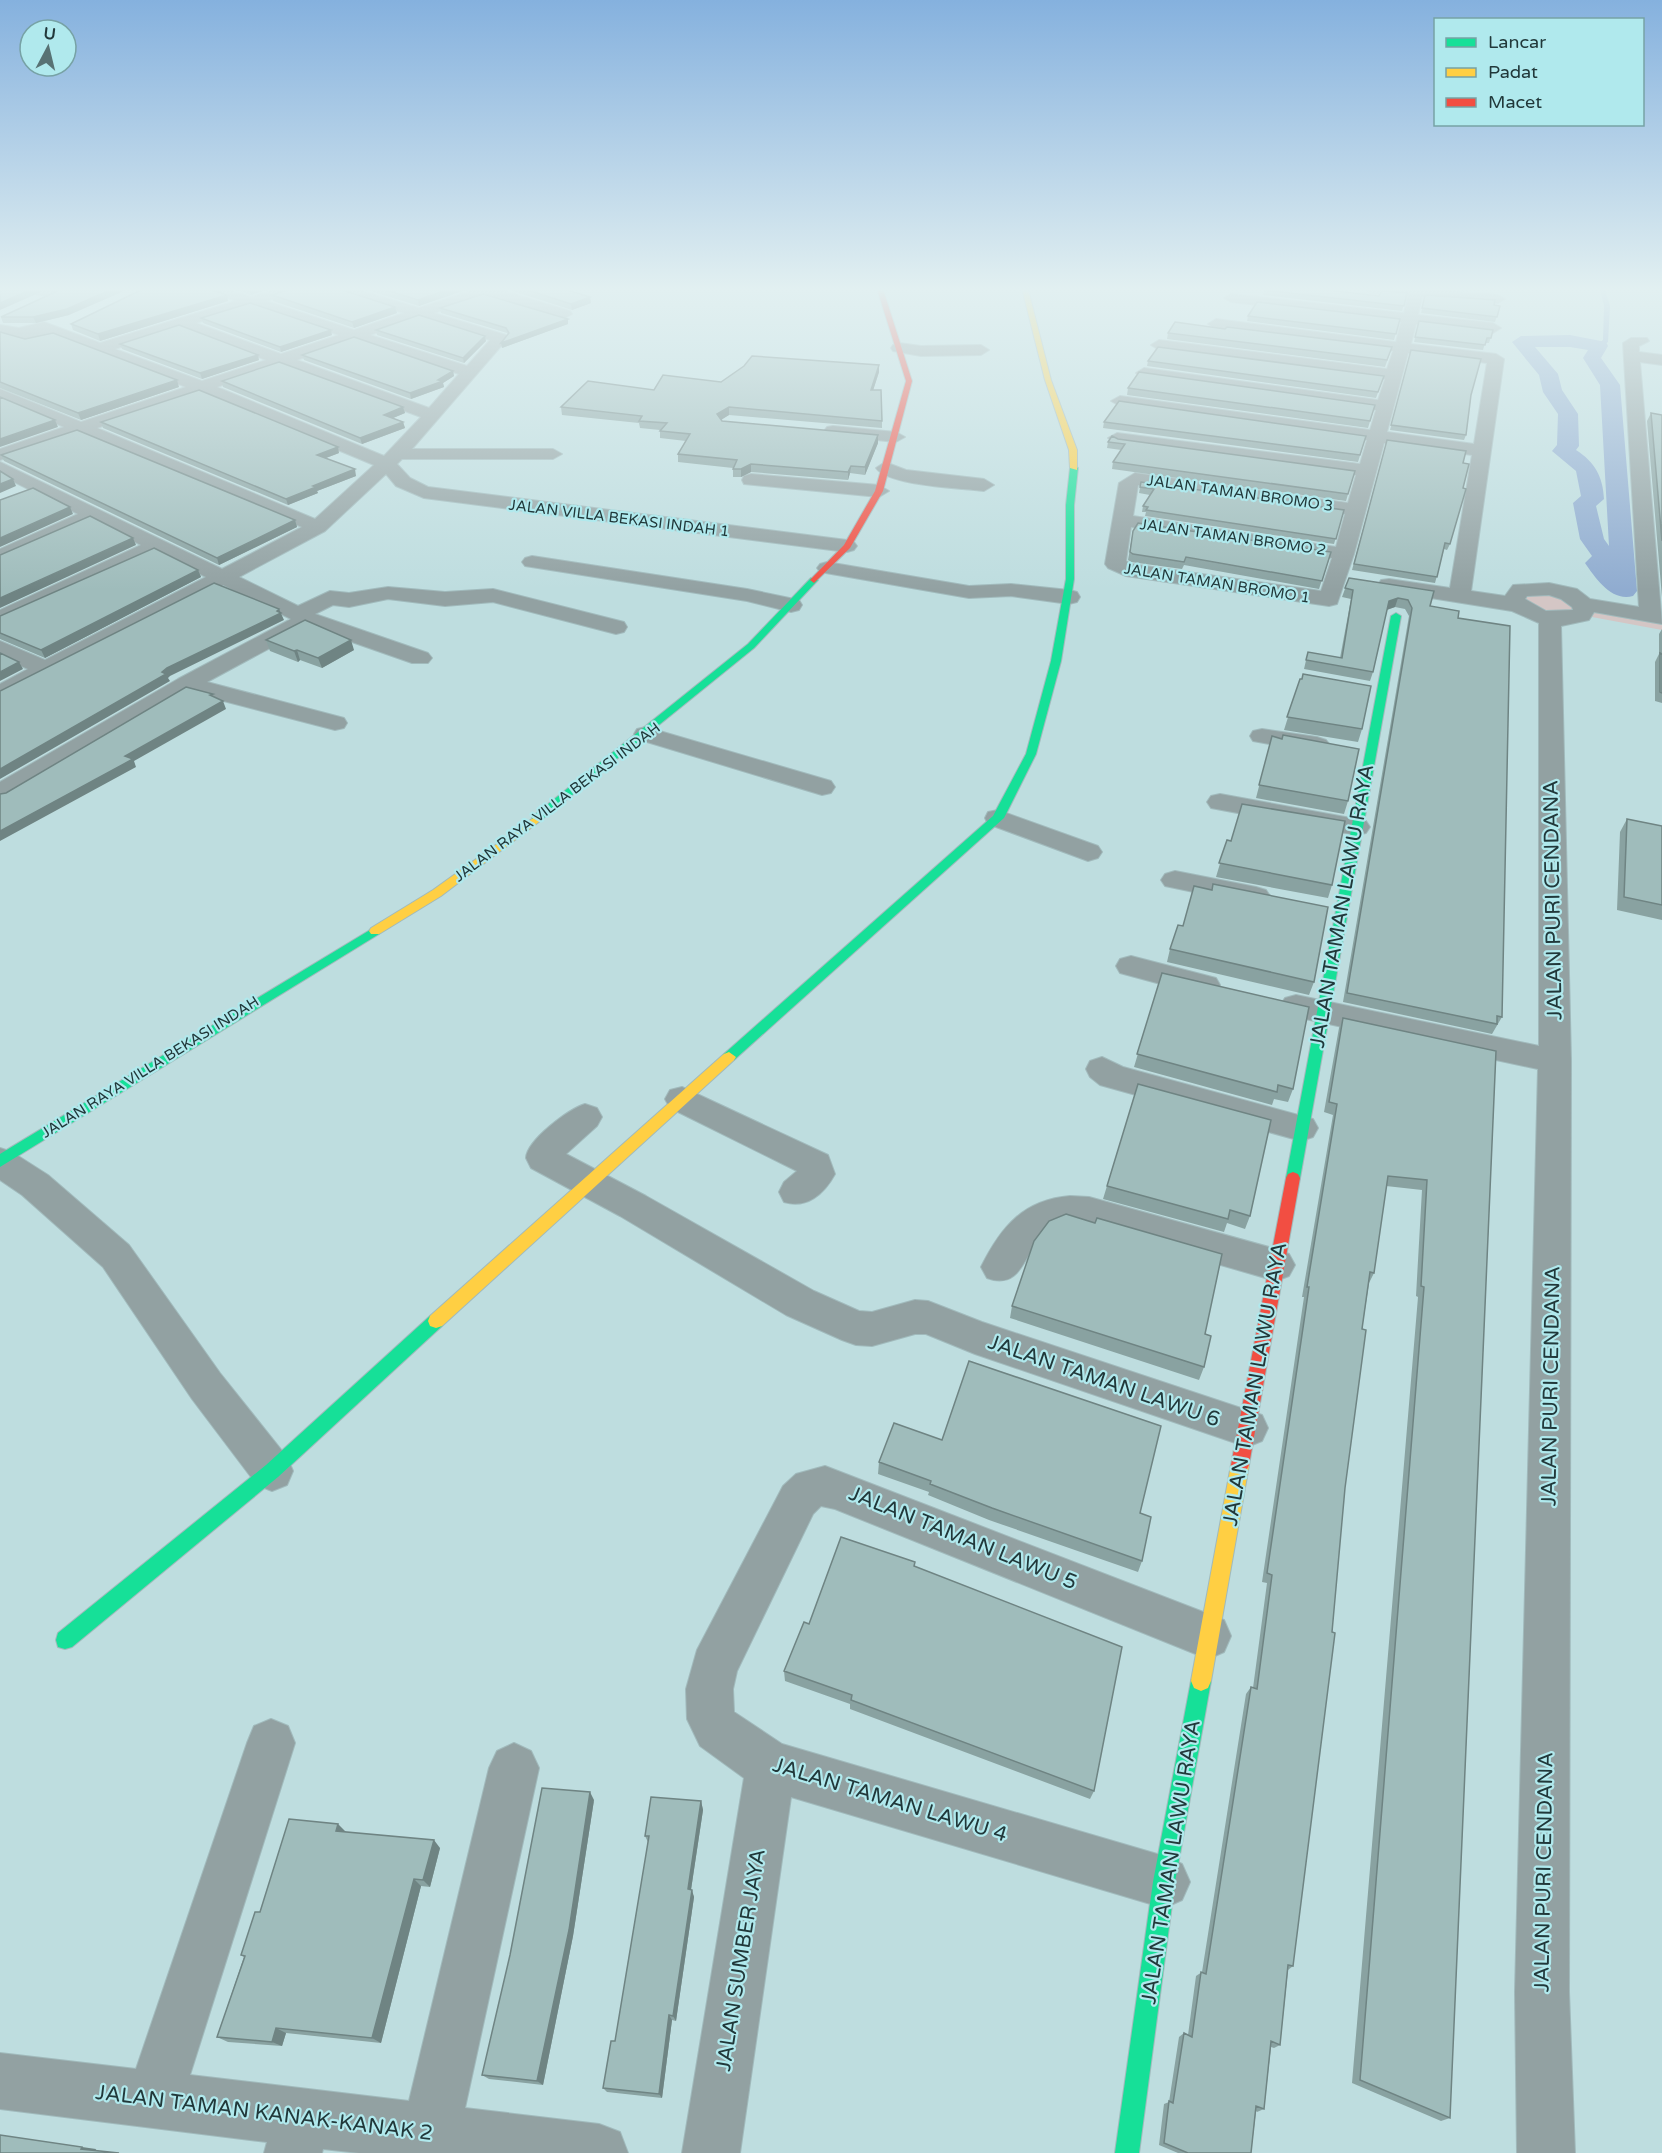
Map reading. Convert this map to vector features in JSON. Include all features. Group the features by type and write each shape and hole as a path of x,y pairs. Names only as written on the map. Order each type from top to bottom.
{"street":[{"name":"JALAN VILLA BEKASI INDAH 1","path":"166,389 389,466"},
{"path":"0,455 195,389"},
{"name":"JALAN VILLA BEKASI INDAH 1","path":"208,389 389,466 412,488 439,496 847,546"},
{"path":"363,389 432,415"},
{"path":"0,693 318,527 389,466 455,389"},
{"name":"JALAN RAYA VILLA BEKASI INDAH","path":"0,1161 437,893 485,859 646,734 751,646 847,546 879,491 896,437 907,389"},
{"path":"65,1640 272,1471 589,1182 998,818 1031,754 1056,661 1069,597 1070,505 1075,476 1073,450 1051,389"},
{"path":"1268,389 1386,405"},
{"path":"1340,566 1390,389"},
{"path":"1461,591 1492,389"},
{"path":"1635,389 1644,416 1640,498 1658,621"},
{"path":"0,394 318,527"},
{"path":"1120,400 1483,451"},
{"path":"813,429 896,437"},
{"path":"1117,438 1367,471"},
{"path":"389,466 553,454"},
{"path":"0,468 219,577 303,616 365,641 420,658"},
{"path":"885,468 902,475 984,485"},
{"name":"JALAN TAMAN BROMO 3","path":"1121,520 1129,481 1139,478 1356,510"},
{"path":"752,480 879,491"},
{"path":"9,498 36,486"},
{"path":"1640,498 1662,501"},
{"path":"0,557 93,514"},
{"name":"JALAN TAMAN BROMO 2","path":"1121,520 1340,566 1366,576 1549,607 1658,621"},
{"name":"JALAN TAMAN BROMO 1","path":"1121,520 1115,564 1119,568 1329,599 1340,566"},
{"path":"0,618 156,546"},
{"path":"532,562 747,595 791,605"},
{"path":"827,568 969,592 1011,590 1069,597"},
{"path":"0,793 330,598 349,600 388,593 445,599 486,594 616,627"},
{"name":"JALAN PURI CENDANA","path":"1546,2153 1542,1992 1556,1061 1549,607"},
{"name":"JALAN TAMAN LAWU RAYA","path":"1127,2153 1164,1882 1323,1011 1330,910 1356,827 1352,751 1396,616"},
{"path":"0,648 46,669"},
{"path":"186,684 335,723"},
{"path":"646,734 822,787"},
{"path":"1262,736 1352,751"},
{"path":"1220,802 1356,827"},
{"path":"998,818 1088,852"},
{"path":"1175,880 1286,902"},
{"path":"1131,966 1228,990"},
{"path":"1270,1000 1556,1061"},
{"path":"1102,1068 1112,1076 1301,1128"},
{"path":"682,1099 816,1166 817,1174 797,1192"},
{"name":"JALAN TAMAN LAWU 6","path":"585,1117 543,1154 543,1158 800,1303 856,1328 877,1329 922,1317 1247,1428"},
{"path":"0,1161 35,1185 116,1256 206,1386 272,1471"},
{"path":"1000,1267 1033,1220 1064,1210 1089,1212 1276,1265"},
{"name":"JALAN TAMAN LAWU 5","path":"761,1574 798,1500 805,1491 814,1486 826,1485 1208,1636"},
{"name":"JALAN TAMAN LAWU 4","path":"761,1574 714,1667 707,1692 707,1710 714,1725 724,1736 771,1766 1164,1882"},
{"path":"154,2100 271,1743"},
{"name":"JALAN SUMBER JAYA","path":"711,2153 771,1766"},
{"path":"431,2132 514,1768"},
{"name":"JALAN TAMAN KANAK-KANAK 2","path":"0,2081 154,2100 298,2135 431,2132 600,2153"}],"shaded area":[{"path":"1528,588 1583,604 1662,617 1662,630 1581,615 1560,620 1516,594"}],"building":[{"path":"19,389 149,389 78,413"},
{"path":"243,389 355,389 403,407 384,415 403,422 360,438"},
{"path":"400,389 420,389 410,393"},
{"path":"579,389 881,390 882,421 729,407 717,414 722,421 878,435 865,467 851,466 848,472 751,464 741,469 733,469 737,460 678,454 690,434 660,431 667,423 639,421 642,416 561,407"},
{"path":"1139,389 1264,389 1375,405 1370,421"},
{"path":"1359,389 1379,389 1378,392"},
{"path":"1400,389 1473,389 1466,435 1391,425"},
{"path":"199,390 338,447 317,455 355,469 286,499 101,422"},
{"path":"0,397 55,420 0,439"},
{"path":"1119,401 1366,436 1360,455 1104,422"},
{"path":"1651,413 1662,415 1662,541"},
{"path":"77,430 295,520 217,558 1,455"},
{"path":"1112,436 1118,439 1355,471 1348,494 1113,462 1125,444 1108,442"},
{"path":"1387,440 1466,451 1463,463 1469,464 1463,488 1466,489 1450,544 1445,543 1437,577 1354,564"},
{"path":"0,471 13,479 0,484"},
{"path":"1141,482 1344,510 1336,539 1146,510 1148,507 1143,506 1154,489 1140,487"},
{"path":"33,488 70,507 0,538 0,500"},
{"path":"90,516 133,538 0,598 0,555"},
{"path":"1138,523 1331,552 1322,581 1186,557 1184,562 1130,552 1133,531"},
{"path":"154,548 198,570 41,650 0,633 0,616"},
{"path":"1349,578 1434,591 1430,606 1459,611 1458,618 1510,626 1502,1017 1497,1016 1497,1024 1347,993 1412,608 1408,600 1398,598 1389,601 1373,672 1306,660 1308,652 1342,658 1353,590 1345,588"},
{"path":"214,583 279,609 277,611 281,613 167,668 162,672 166,674 0,769 0,691"},
{"path":"305,620 351,640 318,658 266,640"},
{"path":"0,653 19,662 0,672"},
{"path":"1660,653 1662,654 1662,693 1660,692"},
{"path":"1303,674 1371,686 1362,729 1287,717"},
{"path":"186,687 213,694 210,695 223,701 125,756 133,759 0,831 0,794 6,793"},
{"path":"1283,735 1359,749 1348,801 1259,785 1272,736 1282,739"},
{"path":"1242,804 1345,821 1332,885 1219,863 1227,840 1231,841"},
{"path":"1627,819 1662,826 1662,905 1624,897"},
{"path":"1213,884 1328,907 1314,982 1170,949 1178,925 1183,926 1194,886 1212,890"},
{"path":"1162,973 1309,1007 1293,1089 1278,1085 1277,1092 1137,1054"},
{"path":"1343,1018 1496,1051 1450,2118 1360,2080 1424,1287 1421,1286 1427,1180 1388,1176 1374,1273 1370,1272 1362,1329 1366,1330 1345,1488 1332,1632 1335,1633 1293,1966 1288,1965 1280,2045 1271,2041 1264,2109 1256,2106 1251,2153 1188,2153 1164,2143 1169,2101 1173,2103 1184,2033 1192,2037 1201,1972 1206,1974 1251,1687 1257,1689 1272,1575 1267,1573 1309,1287 1307,1287 1337,1104 1329,1102"},
{"path":"1138,1084 1271,1120 1250,1216 1230,1210 1228,1219 1107,1186"},
{"path":"1066,1214 1095,1223 1097,1218 1222,1254 1205,1334 1211,1336 1204,1367 1012,1306 1034,1241 1049,1221"},
{"path":"969,1361 1161,1426 1140,1513 1151,1517 1142,1561 992,1508 930,1484 931,1481 879,1462 894,1423 942,1440"},
{"path":"841,1537 915,1562 914,1566 1122,1647 1094,1791 851,1700 852,1695 784,1671 804,1622 809,1624"},
{"path":"542,1788 590,1792 569,1930 537,2081 482,2075 510,1955"},
{"path":"651,1797 701,1801 688,1889 692,1890 673,2016 669,2015 659,2094 603,2088 611,2041 615,2041 649,1836 645,1836"},
{"path":"289,1819 338,1824 336,1831 434,1840 423,1880 414,1879 372,2038 276,2028 272,2042 217,2037 245,1956 241,1955 255,1912 260,1912"},
{"path":"0,2135 82,2147 81,2149 119,2153 0,2153"}],"waterway":[{"path":"1552,389 1568,414 1568,446 1563,451 1582,465 1591,482 1593,499 1584,503 1592,539 1606,559 1597,563 1624,591 1610,389"}],"traffic: fast":[{"path":"729,1057 998,818 1031,754 1056,661 1070,579 1070,505 1074,468"},
{"path":"536,819 751,646 814,580"},
{"path":"1293,1178 1396,616"},
{"path":"0,1161 375,931"},
{"path":"65,1640 272,1471 436,1321"},
{"path":"1127,2153 1164,1882 1201,1681"}],"traffic: slow":[{"path":"1051,389 1073,450 1074,468"},
{"path":"375,931 437,893 536,819"},
{"path":"436,1321 729,1057"},
{"path":"1201,1681 1240,1465"}],"traffic: jam":[{"path":"814,580 847,546 879,491 907,389"},
{"path":"1240,1465 1293,1178"}]}
